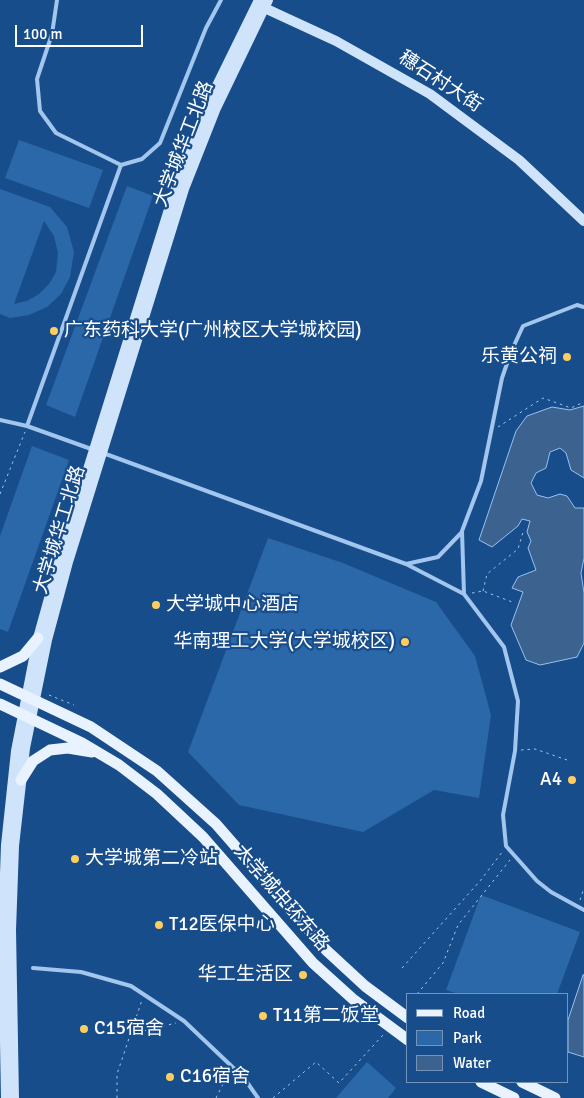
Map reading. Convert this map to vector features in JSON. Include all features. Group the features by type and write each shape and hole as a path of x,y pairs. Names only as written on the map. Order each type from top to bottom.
{"main road":[{"name":"穗石村大街","path":"262,3 359,53 443,103 519,160 584,221"},
{"name":"大学城华工北路","path":"30,697 38,638 190,172 262,3"},
{"name":"大学城华工北路","path":"6,1098 4,891 10,806 30,697 98,451"},
{"path":"0,667 23,656 38,638"},
{"name":"大学城中环东路","path":"0,684 76,719 114,741 180,790 231,841 288,910 326,950 365,986 406,1017"},
{"name":"大学城中环东路","path":"0,704 26,715 103,755 169,804 218,853 284,932 313,963 361,1005 406,1039"},
{"name":"大学城华工北路","path":"14,1098 11,930 15,838 26,715"},
{"path":"21,780 33,761 50,750 68,748 103,755"},
{"path":"482,1083 514,1098"},
{"path":"524,1083 555,1098"}],"lane":[{"path":"57,0 52,34 37,79 40,111 56,133 121,165 142,159 160,143 206,28 221,0"},
{"path":"27,426 121,165"},
{"path":"406,564 438,557 462,531 482,481 502,378 523,326 577,305 584,307"},
{"path":"0,420 27,426 98,451 406,564 464,594 504,647 518,700 515,750 503,815 506,846 550,892 577,908 584,910"},
{"path":"462,531 464,594"},
{"path":"33,968 81,972 132,986 184,1021 244,1078 258,1098"}],"path":[{"path":"491,432 543,398 571,408 584,402"},
{"path":"0,494 27,426"},
{"path":"483,590 487,574 518,549 524,529"},
{"path":"464,594 483,590 515,603"},
{"path":"515,750 534,749 567,760"},
{"path":"402,968 480,882 506,846"},
{"path":"418,993 443,963 458,925 514,855"},
{"path":"577,908 584,888"},
{"path":"118,1098 117,1074 144,995"},
{"path":"131,1034 184,1021"},
{"path":"273,1098 316,1062 339,1083 367,1054"},
{"path":"216,1098 232,1066"}],"green space":[{"path":"19,140 103,170 89,208 5,178"},
{"path":"127,186 153,196 75,417 46,405"},
{"path":"0,189 50,207 67,227 74,252 70,277 61,294 47,307 29,315 10,318 0,314","holes":["44,221 54,236 58,253 56,272 49,284 39,294 27,301 14,304"]},
{"path":"32,446 69,460 8,632 0,629 0,536"},
{"path":"268,538 343,563 436,602 475,656 491,715 479,798 434,790 363,832 239,805 188,752"},
{"path":"481,895 580,932 557,993 456,993 446,990"},
{"path":"367,1062 396,1088 388,1098 336,1098"}],"water":[{"path":"584,406 584,478 571,470 566,453 560,448 550,452 546,468 536,473 531,483 537,495 548,498 560,494 567,496 575,508 584,508 584,558 581,573 584,593 584,643 577,657 540,665 526,660 511,625 523,592 512,588 518,577 536,570 528,548 531,541 527,532 530,521 522,519 518,526 492,547 479,540 516,431 527,416 552,407 570,410"},
{"path":"584,975 584,1057 569,1052 569,1017"}],"place":[{"name":"广东药科大学(广州校区大学城校园)","path":"54,331"},
{"name":"乐黄公祠","path":"567,357"},
{"name":"大学城中心酒店","path":"156,605"},
{"name":"华南理工大学(大学城校区)","path":"405,642"},
{"name":"A4","path":"572,780"},
{"name":"大学城第二冷站","path":"75,859"},
{"name":"T12医保中心","path":"159,925"},
{"name":"华工生活区","path":"303,975"},
{"name":"T11第二饭堂","path":"263,1016"},
{"name":"C15宿舍","path":"84,1029"},
{"name":"C16宿舍","path":"170,1077"}]}
